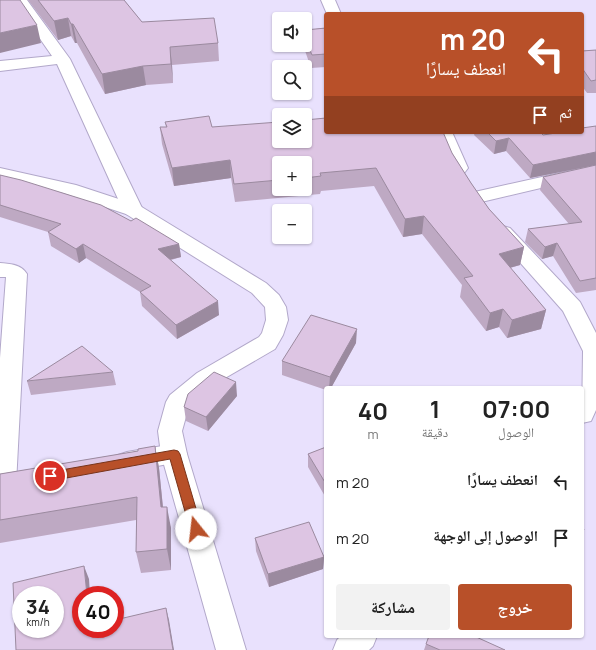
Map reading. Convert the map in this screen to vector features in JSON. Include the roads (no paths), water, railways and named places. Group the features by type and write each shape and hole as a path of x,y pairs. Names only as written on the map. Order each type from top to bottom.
{"street":[{"path":"20,0 62,59 133,210"},
{"path":"328,0 333,12"},
{"path":"0,66 62,59"},
{"path":"444,134 460,170 494,222 572,307 594,350 594,387 584,410"},
{"path":"477,197 596,170"},
{"path":"0,173 69,189 133,210 259,288 268,295 274,303 278,313 278,323 274,334 267,343 205,379 178,402 170,431 174,454 231,650"},
{"path":"0,270 11,271 17,274 10,483"},
{"path":"104,466 174,454"},
{"path":"348,650 360,638"}]}
